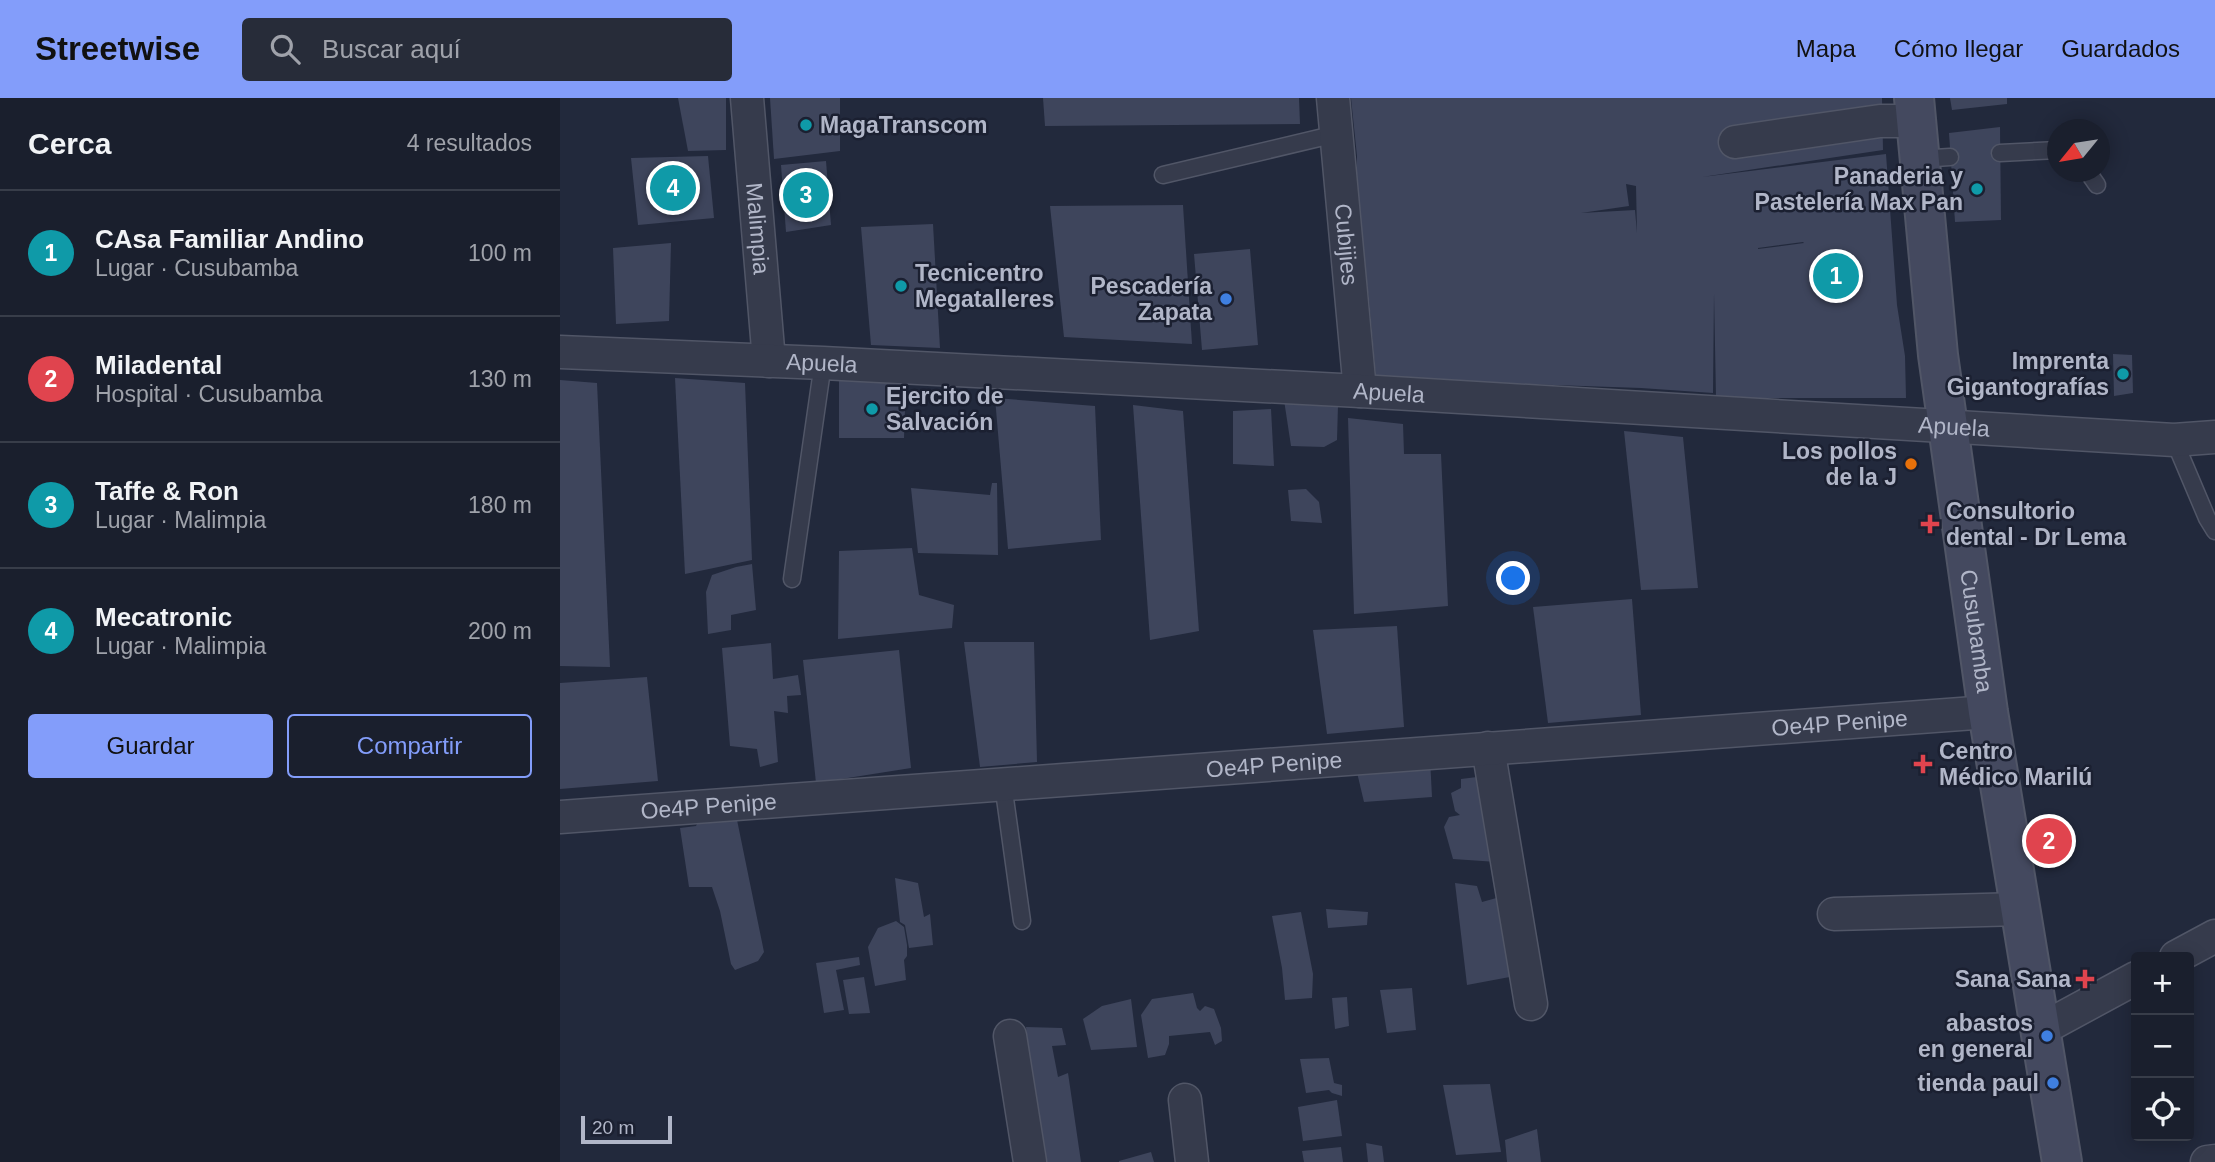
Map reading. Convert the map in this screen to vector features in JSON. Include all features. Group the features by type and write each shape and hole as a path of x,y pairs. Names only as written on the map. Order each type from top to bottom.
{"street":[{"name":"Malimpia","path":"747,98 769,360"},
{"name":"Cubijies","path":"1333,98 1360,391"},
{"path":"1735,142 1880,121 1915,110"},
{"name":"Cusubamba","path":"1915,110 1935,158 1938,355 1988,712 2062,1162"},
{"name":"Apuela","path":"560,352 769,360 1360,391 2174,440 2215,437"},
{"name":"Oe4P Penipe","path":"560,817 1988,712"},
{"path":"1488,748 1531,1004"},
{"path":"1834,914 2021,909"},
{"path":"2185,952 2215,936"},
{"path":"2040,1030 2131,981"},
{"path":"1010,1036 1030,1162"},
{"path":"1185,1100 1192,1162"},
{"path":"2207,1162 2215,1161"}],"lane":[{"path":"1163,175 1336,134"},
{"path":"2000,153 2047,151"},
{"path":"792,579 823,363"},
{"path":"2174,440 2215,531"},
{"path":"1003,784 1022,921"}],"building":[{"path":"678,98 726,98 726,150 688,151"},
{"name":"MagaTranscom","path":"770,98 840,98 840,151 774,159"},
{"path":"1043,98 1299,98 1300,124 1045,126"},
{"path":"1351,98 1882,98 1883,150 1702,177 1886,154 1897,305 1905,356 1906,398 1716,398 1714,293 1713,393 1376,379 1356,197 1357,156","holes":["1626,184 1636,186 1637,233 1635,210 1581,213 1629,206","1804,243 1758,249 1758,248"]},
{"path":"1950,98 2007,98 2007,104 1952,110"},
{"name":"Panaderia y Pastelería Max Pan","path":"2000,127 2001,220 1955,222 1949,133"},
{"path":"708,156 714,218 638,225 631,158"},
{"path":"826,161 831,225 786,232 781,165"},
{"path":"1183,205 1192,344 1064,337 1050,206"},
{"name":"Tecnicentro Megatalleres","path":"933,224 940,348 871,345 861,227"},
{"path":"671,243 669,321 616,324 613,248"},
{"name":"Pescadería Zapata","path":"1250,249 1258,345 1202,350 1194,254"},
{"name":"Imprenta Gigantografías","path":"2113,354 2132,355 2133,393 2114,396"},
{"path":"675,378 745,383 752,560 685,574"},
{"path":"560,380 597,383 610,667 560,666"},
{"name":"Ejercito de Salvación","path":"839,381 906,381 904,438 839,438"},
{"path":"995,398 1095,406 1101,540 1008,549"},
{"path":"1284,400 1338,405 1337,440 1324,447 1291,446"},
{"path":"1133,405 1183,411 1199,631 1150,640"},
{"path":"1271,409 1274,466 1233,464 1233,411"},
{"path":"1348,418 1403,424 1404,454 1441,454 1448,606 1354,614"},
{"path":"1624,431 1683,437 1698,588 1641,590"},
{"path":"992,483 997,483 998,555 918,553 911,488 990,495"},
{"path":"1306,489 1319,502 1322,523 1291,521 1288,490"},
{"path":"912,548 919,595 954,605 952,628 838,639 839,551"},
{"path":"752,564 756,610 731,615 731,630 708,634 706,592 712,575"},
{"path":"1632,599 1641,715 1548,723 1533,607"},
{"path":"1397,626 1404,727 1327,734 1313,630"},
{"path":"964,642 1034,642 1037,762 980,767"},
{"path":"771,643 773,679 798,675 801,695 787,696 788,713 774,711 778,762 760,767 757,749 730,746 722,648"},
{"path":"899,650 911,768 816,783 803,660"},
{"path":"647,677 658,781 560,789 560,683"},
{"path":"1430,758 1432,797 1364,802 1355,764"},
{"path":"1485,776 1497,862 1453,859 1444,827 1449,817 1460,815 1455,811 1451,793 1461,788 1461,779"},
{"path":"736,815 764,952 758,961 735,970 731,964 712,887 689,887 680,828 696,826 700,818"},
{"path":"895,878 918,883 924,917 930,914 933,945 909,948 905,925 900,922"},
{"path":"1455,883 1477,886 1482,902 1500,897 1515,976 1467,985"},
{"path":"1326,909 1368,912 1367,925 1328,928"},
{"path":"1301,912 1313,974 1312,998 1285,1000 1272,916"},
{"path":"896,921 904,927 907,945 907,956 904,960 906,980 875,986 868,947 878,928"},
{"path":"859,957 860,965 836,970 844,1010 824,1013 816,963"},
{"path":"864,977 870,1013 849,1014 843,980"},
{"path":"1412,988 1416,1030 1387,1033 1380,990"},
{"path":"1193,993 1200,1011 1205,1006 1214,1009 1221,1028 1222,1041 1215,1045 1210,1032 1169,1036 1165,1055 1148,1058 1141,1015 1152,999"},
{"path":"1347,997 1349,1026 1335,1029 1332,998"},
{"path":"1131,999 1137,1047 1091,1050 1083,1019 1102,1006"},
{"path":"1026,1027 1062,1028 1066,1045 1052,1046 1058,1077 1068,1073 1081,1162 1046,1162 1035,1103"},
{"path":"1329,1058 1334,1083 1342,1085 1342,1096 1329,1090 1306,1093 1300,1059"},
{"path":"1490,1084 1501,1152 1456,1155 1443,1085"},
{"path":"1337,1100 1342,1136 1303,1141 1298,1107"},
{"path":"1537,1129 1541,1162 1507,1162 1505,1140"},
{"path":"1366,1143 1382,1146 1384,1162 1368,1162"},
{"path":"1341,1147 1343,1162 1304,1162 1302,1151"},
{"path":"1151,1152 1154,1162 1119,1162 1119,1161"}],"place":[{"name":"MagaTranscom","path":"806,125"},
{"name":"Mecatronic","path":"673,188"},
{"name":"Panaderia y Pastelería Max Pan","path":"1977,189"},
{"name":"Taffe & Ron","path":"806,195"},
{"name":"CAsa Familiar Andino","path":"1836,276"},
{"name":"Tecnicentro Megatalleres","path":"901,286"},
{"name":"Pescadería Zapata","path":"1226,299"},
{"name":"Imprenta Gigantografías","path":"2123,374"},
{"name":"Ejercito de Salvación","path":"872,409"},
{"name":"Los pollos de la J","path":"1911,464"},
{"name":"Consultorio dental - Dr Lema","path":"1930,524"},
{"name":"Centro Médico Marilú","path":"1923,764"},
{"name":"Miladental","path":"2049,841"},
{"name":"Sana Sana","path":"2085,979"},
{"name":"abastos en general","path":"2047,1036"},
{"name":"tienda paul","path":"2053,1083"}]}
